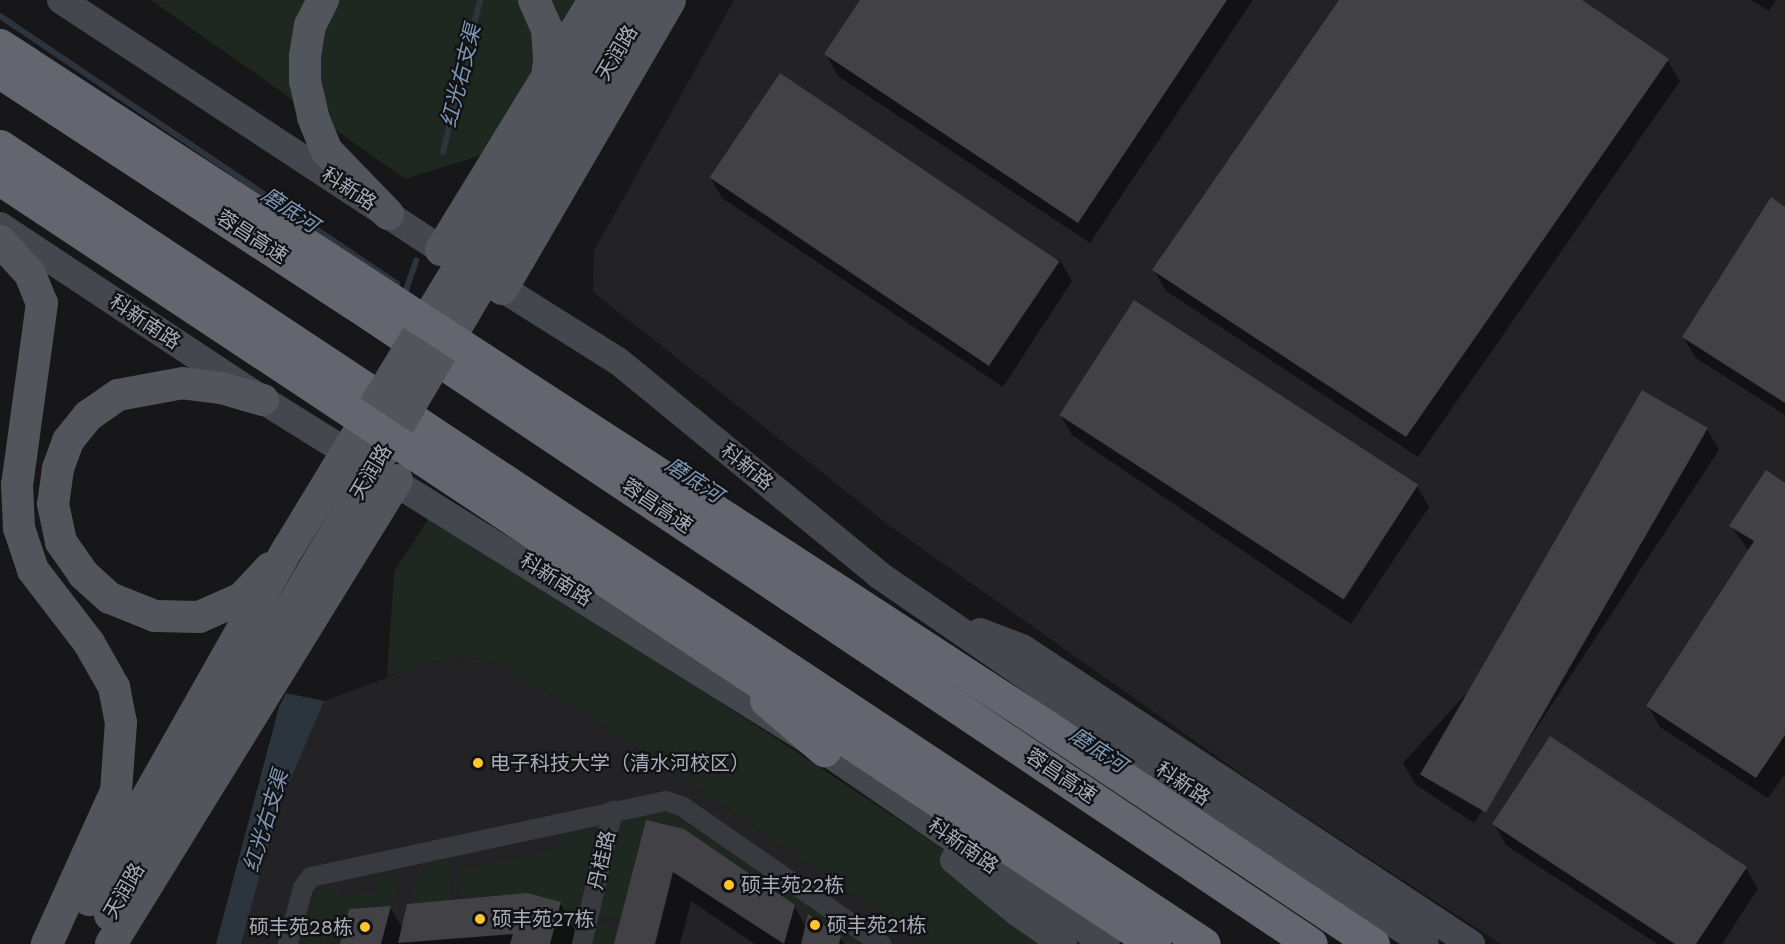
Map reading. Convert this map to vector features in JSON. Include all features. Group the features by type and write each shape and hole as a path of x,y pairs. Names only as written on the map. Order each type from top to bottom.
{"highway":[{"path":"0,45 1036,720 1372,944"},
{"path":"0,53 48,104"},
{"name":"蓉昌高速","path":"0,72 375,317 1311,944"},
{"path":"0,146 1204,944"},
{"path":"0,179 1154,944"},
{"path":"521,490 824,750"}],"main road":[{"name":"科新路","path":"61,0 441,250 618,362 879,575 1258,835 1425,944"},
{"path":"323,0 310,26 305,56 305,81 313,117 327,151 388,214"},
{"path":"534,0 547,29 549,61 548,102 536,145"},
{"path":"441,250 594,0"},
{"name":"天润路","path":"93,944 289,547 536,145 621,0"},
{"name":"天润路","path":"67,944 103,920 649,0"},
{"path":"502,289 670,0"},
{"name":"科新南路","path":"0,226 263,400 397,480 824,750 1106,944"},
{"path":"0,241 30,274 42,303 17,485 19,528 33,570 89,643 114,687 121,722 116,791 47,944"},
{"path":"263,400 221,388 160,384 118,395 88,416 68,441 58,469 52,504 61,542 83,574 110,598 155,616 199,617 242,598 289,547"},
{"path":"103,920 397,480"},
{"path":"943,619 1022,648 1471,944"},
{"path":"824,750 1017,912 1063,944"}],"street":[{"path":"288,944 303,888 311,877 653,802 683,807 881,944"},
{"name":"丹桂路","path":"582,944 613,811"}],"shaded area":[{"path":"151,0 576,0 485,154 405,179"},
{"path":"734,0 1785,0 1785,944 1501,944 1270,794 890,526 593,292 594,251"},
{"path":"433,512 1087,944 929,944 591,717 499,663 460,656 426,663 387,677 394,572"},
{"name":"电子科技大学（清水河校区）","path":"460,656 499,663 591,717 929,944 241,944 278,809 324,701 426,663"},
{"path":"665,810 765,874 761,882 684,829 646,820 620,920 597,915 620,826 637,815"},
{"path":"586,827 598,840 573,944 550,944 561,902 527,893 461,899 457,871 564,847 563,831"},
{"path":"449,858 451,900 411,904 415,879 430,862"},
{"path":"388,870 398,879 391,906 349,909 340,944 300,943 315,890 336,882 340,898 376,891 373,873"},
{"path":"775,880 864,944 839,944 840,936 769,888"},
{"path":"595,923 618,928 614,944 592,944"}],"water":[{"path":"286,693 324,701 278,809 241,944 216,944 279,707"}],"building":[{"path":"860,0 1227,0 1078,223 824,54"},
{"path":"1339,0 1582,0 1669,59 1406,437 1152,270"},
{"path":"780,73 1059,261 989,366 710,177"},
{"path":"1771,197 1785,207 1785,403 1682,337"},
{"path":"1134,300 1418,485 1344,600 1059,415"},
{"path":"1642,390 1708,428 1486,813 1420,775"},
{"path":"1766,470 1785,483 1785,735 1756,778 1646,706 1754,541 1729,526"},
{"path":"1550,736 1747,867 1696,944 1675,944 1492,824"},
{"name":"硕丰苑22栋","path":"646,820 684,829 795,905 784,944 673,872 655,944 614,944"},
{"name":"硕丰苑27栋","path":"527,893 561,902 550,944 510,944 513,934 398,943 407,904"},
{"name":"硕丰苑28栋","path":"391,906 381,944 340,944 349,909"},
{"name":"硕丰苑21栋","path":"808,914 841,936 839,944 801,944"}],"waterway":[{"name":"红光右支渠","path":"443,152 480,0"},
{"name":"磨底河","path":"0,16 397,284"},
{"name":"红光右支渠","path":"406,290 416,261"}],"place":[{"name":"电子科技大学（清水河校区）","path":"478,763"},
{"name":"硕丰苑22栋","path":"729,885"},
{"name":"硕丰苑27栋","path":"480,919"},
{"name":"硕丰苑21栋","path":"815,925"},
{"name":"硕丰苑28栋","path":"365,927"}]}
